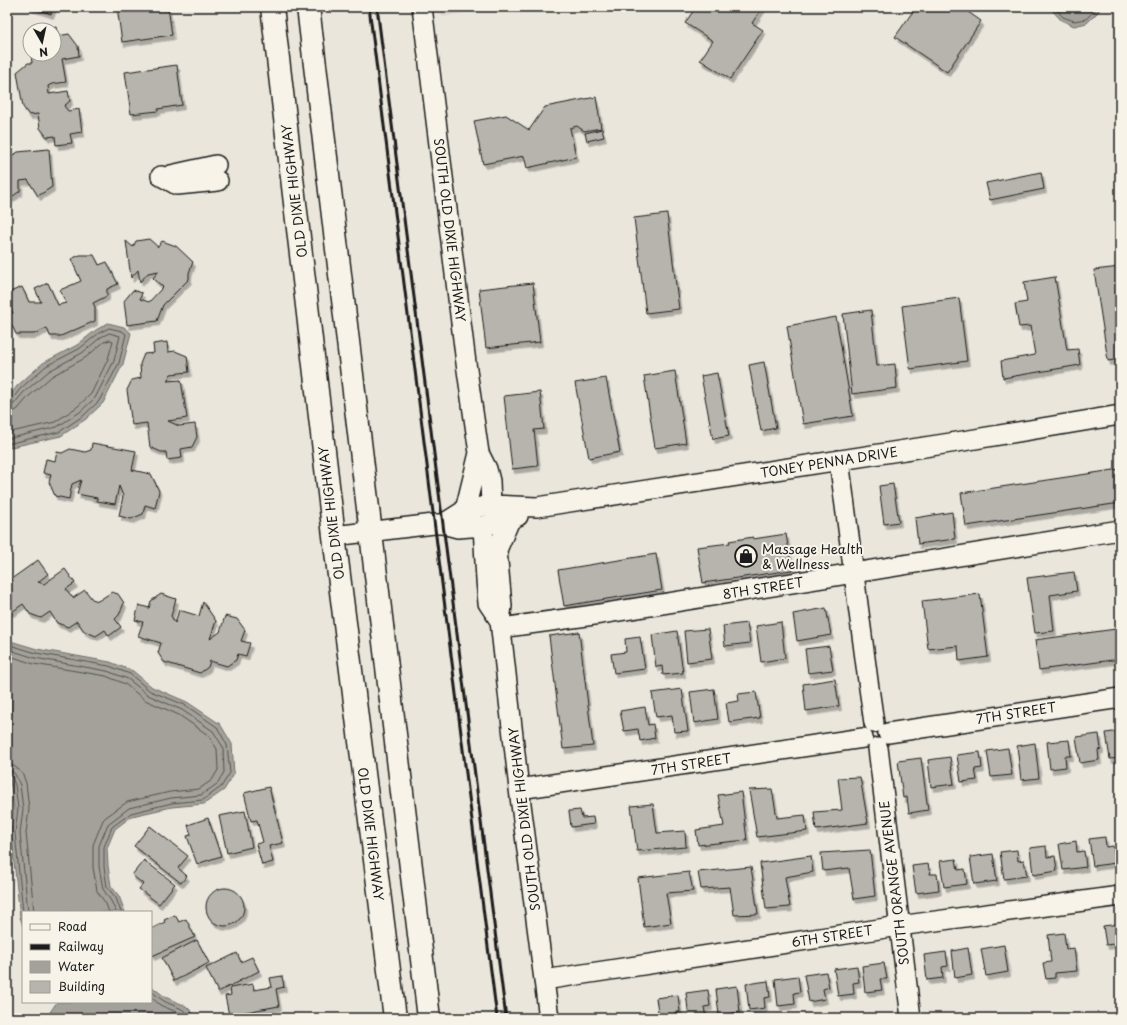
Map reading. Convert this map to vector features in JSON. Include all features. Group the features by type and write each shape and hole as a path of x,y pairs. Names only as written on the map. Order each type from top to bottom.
{"main road":[{"name":"OLD DIXIE HIGHWAY","path":"272,7 334,536 395,1018"},
{"path":"308,7 429,1018"}],"street":[{"name":"SOUTH OLD DIXIE HIGHWAY","path":"422,7 465,355 479,453 487,469 490,481 491,505"},
{"path":"161,176 177,185 216,173"},
{"name":"TONEY PENNA DRIVE","path":"443,524 466,510 491,505 537,507 964,441 1120,415"},
{"name":"SOUTH OLD DIXIE HIGHWAY","path":"466,510 479,453"},
{"name":"SOUTH ORANGE AVENUE","path":"839,460 876,735 911,1018"},
{"name":"TONEY PENNA DRIVE","path":"334,536 443,524 458,528 483,526 510,520 537,507"},
{"name":"SOUTH OLD DIXIE HIGHWAY","path":"510,520 497,550 502,606 500,624 519,789 549,1018"},
{"name":"SOUTH OLD DIXIE HIGHWAY","path":"483,526 488,603 500,624"},
{"name":"8TH STREET","path":"500,624 594,615 1120,530"},
{"name":"7TH STREET","path":"519,789 1120,698"},
{"name":"6TH STREET","path":"544,980 899,926 1120,896"}],"shaded area":[{"path":"441,7 491,7 442,17"}],"water":[{"path":"1049,7 1099,7 1099,11 1087,23 1074,26 1061,20"},
{"path":"108,323 124,327 131,333 123,364 103,403 86,419 61,436 7,448 7,400 17,386 43,363 77,345 96,330"},
{"path":"7,640 37,649 110,662 133,671 152,687 187,702 220,724 232,744 234,774 224,790 204,804 172,807 132,816 115,829 107,848 108,866 111,886 119,896 125,911 22,911 22,923 20,917 11,833 14,809 11,786 7,775"},
{"path":"152,987 165,997 186,1006 196,1016 190,1018 46,1018 56,1003 152,1003"}],"building":[{"path":"30,7 54,7 51,14"},
{"path":"117,7 168,7 172,35 122,42"},
{"path":"696,7 763,7 752,23 763,30 730,79 700,60 713,41 685,23"},
{"path":"916,7 961,7 981,21 947,72 895,37"},
{"path":"69,34 78,46 79,56 62,59 62,35"},
{"path":"62,59 66,82 48,86 49,94 68,91 70,101 64,106 68,111 79,109 82,132 70,134 72,143 56,145 55,136 47,137 40,128 38,114 29,115 23,107 17,72 28,63 62,62"},
{"path":"177,65 182,105 158,109 158,111 131,114 125,72"},
{"path":"596,97 601,128 584,131 577,126 570,128 576,157 527,168 524,156 483,164 474,121 506,115 529,130 545,107"},
{"path":"602,129 604,137 587,141 585,133"},
{"path":"49,149 52,187 38,196 28,180 20,181 20,191 9,199 7,198 7,156 8,158 18,152"},
{"path":"1041,172 1044,189 990,200 986,183"},
{"path":"667,214 679,309 646,313 634,218"},
{"path":"149,239 158,247 162,241 176,246 193,262 189,273 189,279 163,305 157,321 127,325 124,301 133,290 142,293 140,299 149,302 163,287 153,278 159,271 148,273 140,282 138,270 131,278 126,241 133,247 136,241"},
{"path":"80,255 94,255 99,265 107,262 118,284 107,289 107,296 93,303 95,307 95,321 61,336 50,336 47,328 34,334 16,334 7,315 13,313 10,307 10,292 22,287 29,302 41,302 35,289 48,283 58,305 66,303 60,290 81,281 71,259"},
{"path":"1120,267 1120,359 1108,361 1094,270"},
{"path":"1055,277 1067,350 1078,349 1080,365 1003,378 1001,361 1035,355 1030,326 1019,327 1015,304 1027,302 1024,282"},
{"path":"533,283 540,342 486,348 479,289"},
{"path":"959,298 967,361 910,369 902,306"},
{"path":"871,310 877,366 895,364 897,388 852,394 843,314"},
{"path":"836,317 853,416 803,424 787,326"},
{"path":"167,342 168,352 175,351 187,356 189,372 171,374 167,381 181,380 187,418 168,421 179,426 195,424 197,437 192,447 181,449 182,458 167,460 166,452 161,452 150,447 147,423 132,425 127,390 132,380 141,378 140,364 144,354 154,353 153,344"},
{"path":"764,362 776,428 761,431 749,365"},
{"path":"675,371 686,443 655,448 644,376"},
{"path":"717,373 729,436 713,439 701,376"},
{"path":"606,378 620,452 589,458 575,383"},
{"path":"540,392 544,429 534,430 538,466 512,469 504,396"},
{"path":"92,443 136,451 132,470 151,474 159,491 155,508 145,505 143,514 131,519 119,516 123,496 119,486 115,504 97,501 97,498 77,494 81,480 72,484 69,499 55,496 49,482 51,475 43,473 46,459 55,461 57,452 62,453 70,449 85,452 91,450"},
{"path":"1120,469 1120,503 966,526 961,493"},
{"path":"893,484 899,522 884,524 879,486"},
{"path":"952,512 955,539 918,544 915,518"},
{"path":"786,534 792,570 703,583 697,547 730,543 729,541 753,537 753,539"},
{"path":"656,554 662,590 564,606 558,570"},
{"path":"38,560 48,574 38,582 44,584 65,569 75,583 66,589 73,598 85,590 92,599 98,601 112,592 118,594 124,603 119,615 115,619 121,627 109,636 105,630 96,636 84,631 77,621 68,627 57,623 50,612 41,618 30,614 23,604 12,612 7,610 7,582"},
{"path":"1074,572 1077,591 1050,595 1054,631 1035,633 1027,578"},
{"path":"1115,587 1120,587 1120,627"},
{"path":"161,594 176,599 171,616 175,623 179,610 199,616 203,602 216,621 210,639 220,632 225,616 237,619 245,630 241,641 250,643 246,656 238,654 236,660 227,666 210,661 208,667 200,673 164,662 158,653 161,643 138,636 143,622 135,620 139,605 149,608 151,601"},
{"path":"980,594 988,657 959,661 958,646 928,649 922,601"},
{"path":"826,608 831,635 797,641 793,614"},
{"path":"781,622 785,658 761,662 756,626"},
{"path":"747,623 750,643 725,646 723,626"},
{"path":"708,629 712,659 687,662 684,631"},
{"path":"1116,629 1120,659 1039,670 1035,640"},
{"path":"677,631 683,673 663,675 662,666 656,667 652,635"},
{"path":"579,632 593,746 563,749 549,636"},
{"path":"640,637 645,669 614,673 611,654 626,652 625,639"},
{"path":"829,646 833,670 808,673 805,649"},
{"path":"835,679 839,706 806,711 803,684"},
{"path":"682,689 688,731 674,732 672,715 656,717 652,693"},
{"path":"714,689 718,719 694,723 690,692"},
{"path":"756,692 760,718 729,722 726,703 739,701 738,694"},
{"path":"645,707 648,725 653,724 655,738 640,741 638,729 624,731 620,711"},
{"path":"1120,731 1120,758 1110,759 1106,733"},
{"path":"1099,734 1101,749 1098,750 1099,760 1080,763 1076,737"},
{"path":"1069,740 1071,756 1065,756 1066,767 1050,769 1047,742"},
{"path":"1035,743 1039,778 1021,780 1017,746"},
{"path":"1008,748 1012,775 991,777 987,751"},
{"path":"980,752 982,768 975,769 977,780 961,782 957,755"},
{"path":"950,757 954,784 931,787 928,760"},
{"path":"921,758 928,810 909,813 907,797 903,798 898,761"},
{"path":"860,777 868,823 816,830 814,812 842,810 838,778"},
{"path":"269,787 283,843 269,846 273,862 262,865 256,844 263,842 257,820 251,821 244,793"},
{"path":"772,789 777,818 805,815 807,831 757,837 749,790"},
{"path":"741,792 747,840 698,845 696,830 724,826 718,795"},
{"path":"653,804 657,833 685,831 686,847 637,851 631,806"},
{"path":"580,810 582,818 593,817 594,824 571,827 569,811"},
{"path":"245,811 252,847 227,853 219,816"},
{"path":"208,818 221,856 197,864 187,836 191,835 188,825"},
{"path":"150,826 188,856 178,868 187,876 181,883 134,846"},
{"path":"1105,837 1106,847 1113,846 1116,863 1093,866 1089,839"},
{"path":"1076,841 1077,852 1084,851 1086,867 1063,870 1059,844"},
{"path":"1046,846 1047,857 1055,856 1057,871 1033,875 1030,848"},
{"path":"870,850 875,896 854,899 849,868 823,871 821,853"},
{"path":"1017,850 1018,861 1024,860 1027,876 1004,879 1000,852"},
{"path":"993,854 997,881 974,884 970,857"},
{"path":"811,856 813,872 785,877 790,907 766,909 760,863"},
{"path":"956,859 958,870 965,869 967,884 944,887 940,861"},
{"path":"144,860 175,884 159,904 139,889 143,884 132,875"},
{"path":"928,864 930,874 937,874 939,890 916,893 912,866"},
{"path":"751,867 758,914 734,915 730,887 701,889 698,872"},
{"path":"689,872 693,891 666,893 671,923 644,927 638,878"},
{"path":"225,888 238,894 244,907 238,920 225,926 212,920 206,907 212,894"},
{"path":"175,915 179,922 186,919 195,937 152,956 152,928 165,922 164,920"},
{"path":"1120,924 1120,943 1106,945 1103,926"},
{"path":"1064,933 1066,949 1074,948 1077,971 1055,973 1055,978 1046,979 1043,963 1051,962 1048,935"},
{"path":"197,940 209,963 174,981 162,958"},
{"path":"1004,945 1008,972 986,976 981,949"},
{"path":"968,948 972,975 955,978 952,951"},
{"path":"946,952 948,966 942,967 943,978 927,980 924,955"},
{"path":"237,953 241,962 252,957 259,971 218,992 206,968"},
{"path":"884,963 887,979 880,979 882,990 865,992 862,966"},
{"path":"857,966 859,982 853,983 854,994 838,996 834,969"},
{"path":"826,972 829,987 823,989 825,999 809,1002 804,975"},
{"path":"282,976 284,987 276,989 279,1006 229,1015 225,996 231,995 230,988 253,984 254,990 272,987 270,978"},
{"path":"798,976 800,992 794,993 795,1004 778,1006 775,979"},
{"path":"768,981 770,997 764,998 765,1008 749,1010 746,984"},
{"path":"737,986 740,1012 719,1015 716,989"},
{"path":"708,990 710,1006 704,1007 706,1018 689,1018 686,993"},
{"path":"678,995 680,1012 675,1012 675,1018 659,1018 656,998"}],"railway":[{"path":"369,7 497,1018"},
{"path":"377,7 506,1018"}],"place":[{"name":"Massage Health & Wellness","path":"746,556"}]}
